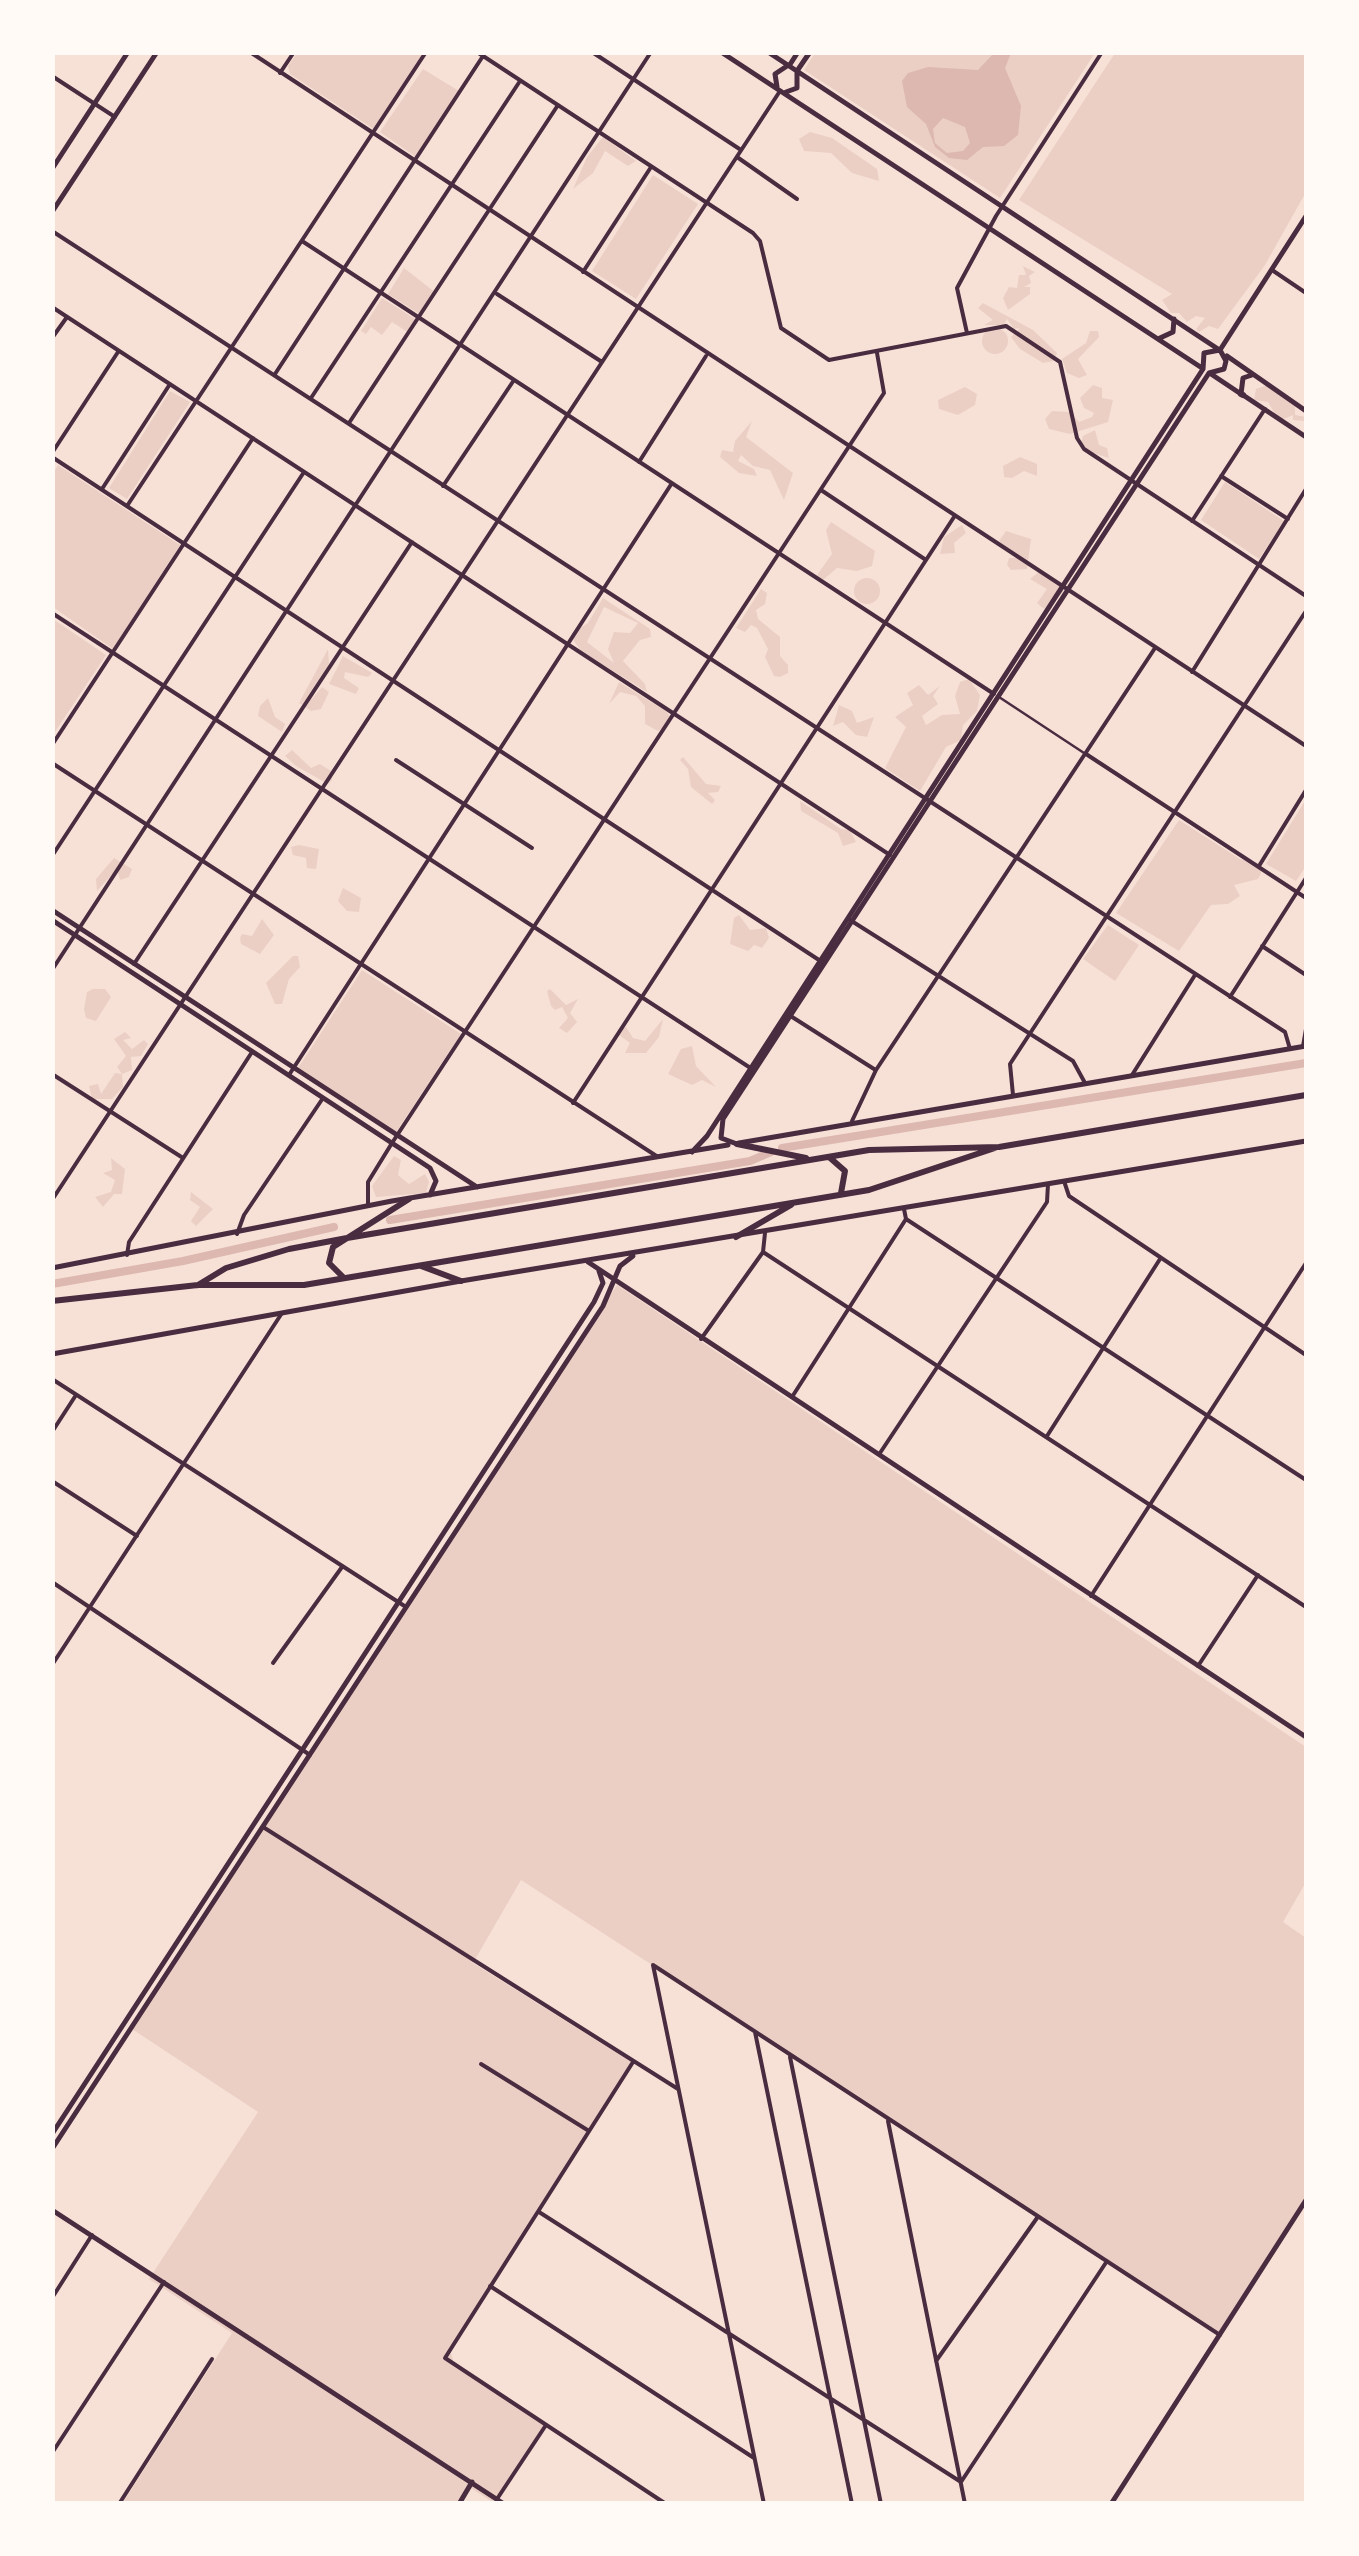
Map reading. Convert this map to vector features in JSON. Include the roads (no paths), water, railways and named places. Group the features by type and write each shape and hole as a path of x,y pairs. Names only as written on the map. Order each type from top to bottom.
{"highway":[{"path":"52,1301 198,1285 304,1285 420,1266 897,1184 1000,1147 1306,1095"},
{"path":"736,1144 812,1159"},
{"path":"198,1285 226,1268 289,1248 347,1238 828,1156 906,1146 1000,1147"},
{"path":"828,1156 845,1171 841,1193"},
{"path":"344,1278 329,1263 333,1248 409,1199"},
{"path":"736,1237 798,1201"},
{"path":"420,1266 462,1281"}],"main road":[{"path":"52,169 128,52"},
{"path":"52,212 157,52"},
{"path":"721,52 1306,437"},
{"path":"768,52 1174,317 1306,412"},
{"path":"780,91 775,74 790,66 798,52"},
{"path":"780,91 797,88 797,71 810,52"},
{"path":"692,1152 752,1069 1206,371 1204,354 1220,350 1306,216"},
{"path":"1157,338 1174,332 1174,317"},
{"path":"1206,371 1218,373 1226,365 1220,350"},
{"path":"1242,394 1243,378 1252,375"},
{"path":"52,910 394,1139 436,1175 429,1196"},
{"path":"52,920 252,1052 291,1072 323,1098 477,1187"},
{"path":"52,1268 368,1206 1305,1046"},
{"path":"736,1144 725,1142 718,1132 752,1069"},
{"path":"52,1354 462,1281 1306,1141"},
{"path":"52,2149 407,1608 616,1282 620,1266 636,1253"},
{"path":"587,1261 1091,1596 1305,1733"},
{"path":"52,2134 594,1302 602,1283 599,1271"},
{"path":"1111,2504 1306,2200"},
{"path":"52,2210 501,2501"},
{"path":"458,2504 472,2482"}],"street":[{"path":"250,52 707,356 1306,746"},
{"path":"280,73 294,52"},
{"path":"128,506 426,52"},
{"path":"592,52 741,150"},
{"path":"52,970 220,720 652,52"},
{"path":"966,334 957,288 1003,206 1102,52"},
{"path":"274,376 416,162 480,54 758,237 780,328 836,362 1006,326 1051,352 1064,370 1077,438 1084,449 1306,596"},
{"path":"52,76 115,116"},
{"path":"310,400 520,81"},
{"path":"52,1200 780,91"},
{"path":"348,424 558,105"},
{"path":"737,156 797,198"},
{"path":"583,272 652,166"},
{"path":"52,231 1284,1032 1290,1048"},
{"path":"302,241 995,695"},
{"path":"1272,270 1306,293"},
{"path":"495,293 602,362"},
{"path":"52,307 891,856"},
{"path":"52,338 67,316"},
{"path":"119,351 52,455 822,962"},
{"path":"368,1206 368,1182 394,1139 538,926 884,393 876,352"},
{"path":"639,462 707,356"},
{"path":"443,486 514,380"},
{"path":"102,489 170,384"},
{"path":"1192,521 1265,409"},
{"path":"52,745 253,438"},
{"path":"52,856 304,472"},
{"path":"1222,476 1288,519"},
{"path":"291,1072 672,484"},
{"path":"1192,672 1306,489"},
{"path":"821,490 926,560"},
{"path":"573,1102 954,516"},
{"path":"134,964 275,756 412,542"},
{"path":"1013,1095 1008,1072 1030,1033 1306,610"},
{"path":"52,613 646,995 752,1069"},
{"path":"852,1121 876,1070 1155,648"},
{"path":"1086,754 1306,898"},
{"path":"396,760 532,848"},
{"path":"52,764 658,1158"},
{"path":"1258,867 1306,790"},
{"path":"1230,997 1306,878"},
{"path":"849,920 1073,1061 1085,1083"},
{"path":"1262,946 1306,975"},
{"path":"1132,1076 1195,975"},
{"path":"787,1015 876,1070"},
{"path":"1305,1046 1306,1029"},
{"path":"127,1256 129,1242 252,1052"},
{"path":"52,1074 183,1159"},
{"path":"236,1234 244,1215 323,1098"},
{"path":"1064,1182 1069,1196 1306,1355"},
{"path":"880,1454 1048,1202 1048,1184"},
{"path":"792,1397 906,1219 904,1208"},
{"path":"906,1219 1306,1480"},
{"path":"701,1339 762,1252 764,1233"},
{"path":"762,1252 1306,1607"},
{"path":"1047,1436 1160,1259"},
{"path":"1091,1596 1306,1263"},
{"path":"52,1665 283,1312"},
{"path":"52,1380 407,1608"},
{"path":"52,1432 76,1395"},
{"path":"52,1480 137,1536"},
{"path":"273,1664 342,1566"},
{"path":"1198,1666 1258,1575"},
{"path":"52,1582 310,1756"},
{"path":"263,1827 678,2089"},
{"path":"764,2504 652,1965 1220,2335"},
{"path":"754,2032 852,2504"},
{"path":"790,2055 882,2504"},
{"path":"633,2062 445,2358 666,2504"},
{"path":"481,2064 590,2131"},
{"path":"887,2118 965,2504"},
{"path":"539,2212 961,2482"},
{"path":"936,2361 1038,2216"},
{"path":"52,2298 92,2236"},
{"path":"961,2482 1107,2261"},
{"path":"52,2453 164,2282"},
{"path":"490,2286 754,2458"},
{"path":"119,2504 212,2359"},
{"path":"501,2501 546,2425"}],"lane":[{"path":"995,695 1086,754"}],"waterway":[{"path":"782,1148 1306,1063"},
{"path":"390,1220 750,1161 771,1152"},
{"path":"52,1284 183,1261 334,1227"}]}
